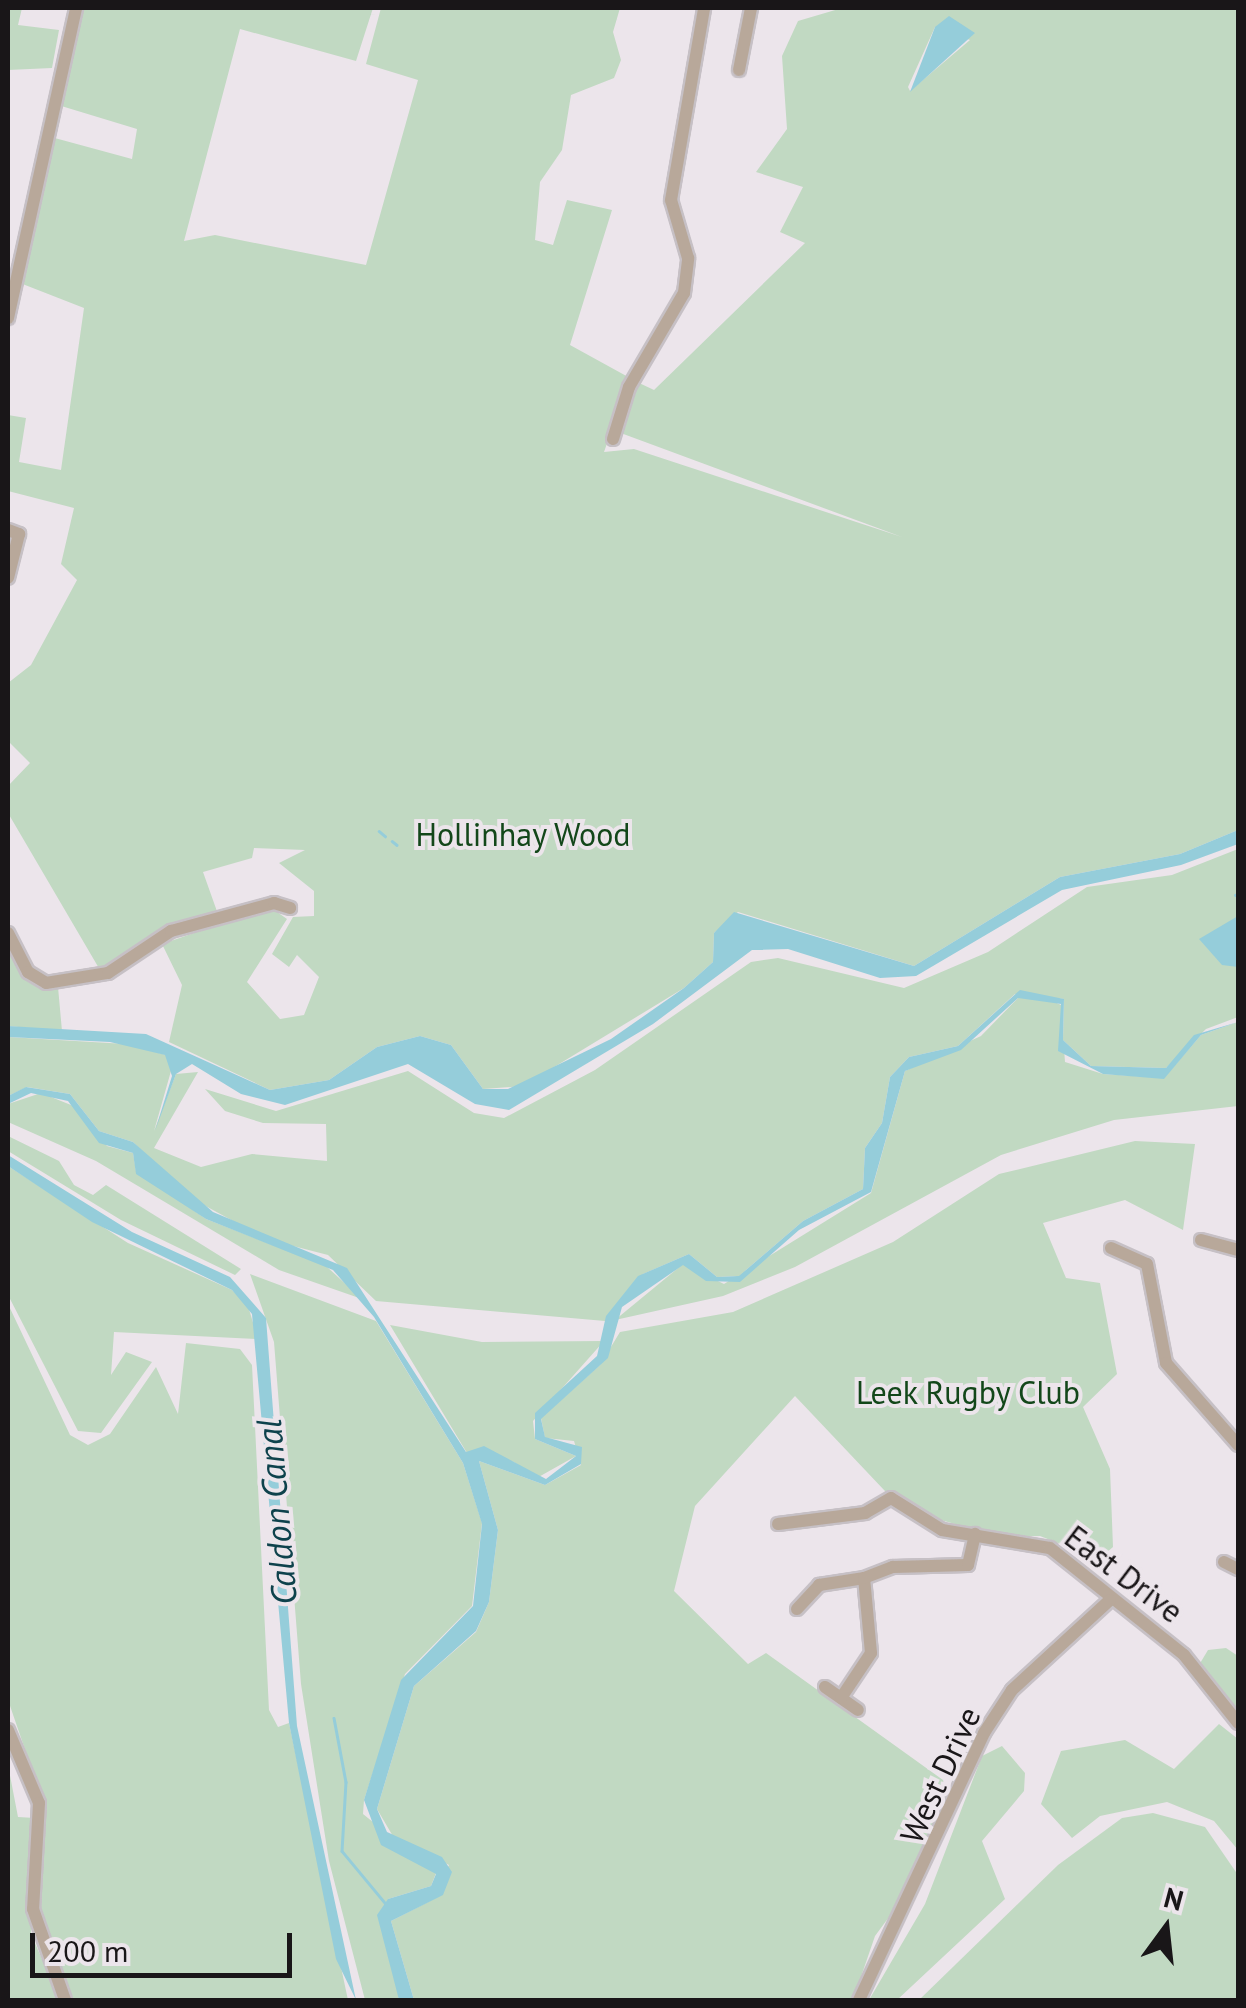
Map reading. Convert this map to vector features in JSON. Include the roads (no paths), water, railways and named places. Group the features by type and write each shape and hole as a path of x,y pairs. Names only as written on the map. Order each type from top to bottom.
{"street":[{"path":"8,318 76,8"},
{"path":"613,438 629,387 684,294 687,254 672,200 704,8"},
{"path":"739,70 751,8"},
{"path":"8,530 19,534 8,578"},
{"path":"8,933 33,977 52,982 127,965 172,932 274,903 290,908"},
{"path":"1201,1240 1238,1250"},
{"path":"1112,1248 1147,1264 1166,1363 1238,1445"},
{"name":"East Drive","path":"778,1524 865,1513 891,1498 942,1530 1050,1548 1110,1600 1184,1655 1238,1723"},
{"path":"796,1609 820,1585 864,1578 893,1566 968,1565 975,1534"},
{"path":"1224,1562 1238,1569"},
{"path":"841,1698 871,1653 864,1578"},
{"name":"West Drive","path":"859,2000 1002,1704 1110,1600"},
{"path":"825,1687 858,1710"},
{"path":"8,1730 39,1803 32,1909 65,2000"}],"water":[{"path":"949,16 975,33 910,92 935,27"},
{"path":"1238,830 1238,844 1181,865 1062,890 916,976 880,978 788,949 752,950 653,1024 509,1110 475,1104 408,1064 285,1105 241,1094 192,1064 176,1074 155,1131 172,1076 165,1055 110,1042 8,1037 8,1026 146,1034 270,1090 329,1080 377,1047 420,1036 451,1045 483,1089 508,1089 611,1039 684,988 713,962 714,933 734,912 914,966 1060,877 1180,854"},
{"path":"1238,916 1238,967 1222,965 1199,939"},
{"path":"1020,990 1064,999 1063,1040 1091,1066 1166,1068 1194,1035 1238,1022 1201,1035 1164,1079 1103,1074 1058,1051 1061,1004 1018,998 961,1050 905,1071 871,1192 799,1230 740,1282 706,1281 683,1265 622,1307 608,1358 541,1419 545,1437 582,1447 581,1464 545,1485 479,1461 498,1530 489,1602 476,1631 414,1686 377,1809 387,1832 442,1857 452,1872 443,1895 391,1921 414,2000 399,2000 377,1915 388,1899 431,1886 436,1874 381,1845 364,1800 401,1680 473,1606 482,1524 463,1463 374,1317 333,1270 206,1219 136,1174 133,1153 99,1143 68,1101 31,1093 8,1104 8,1096 26,1087 70,1094 99,1131 133,1142 213,1212 347,1268 466,1452 484,1446 546,1479 576,1456 535,1439 535,1413 597,1356 606,1316 638,1276 689,1254 717,1277 739,1276 803,1221 863,1189 865,1148 882,1123 890,1077 909,1057 958,1046"},
{"name":"Caldon Canal","path":"8,1155 132,1232 230,1277 266,1318 297,1726 356,2000 336,1959 289,1723 252,1314 232,1290 92,1222 8,1166"}],"waterway":[{"path":"379,831 385,836"},
{"path":"392,841 397,845"},
{"path":"334,1718 346,1782 342,1851 386,1904"}],"park label":[{"name":"Hollinhay Wood","path":"523,834"},
{"name":"Leek Rugby Club","path":"968,1392"}]}
